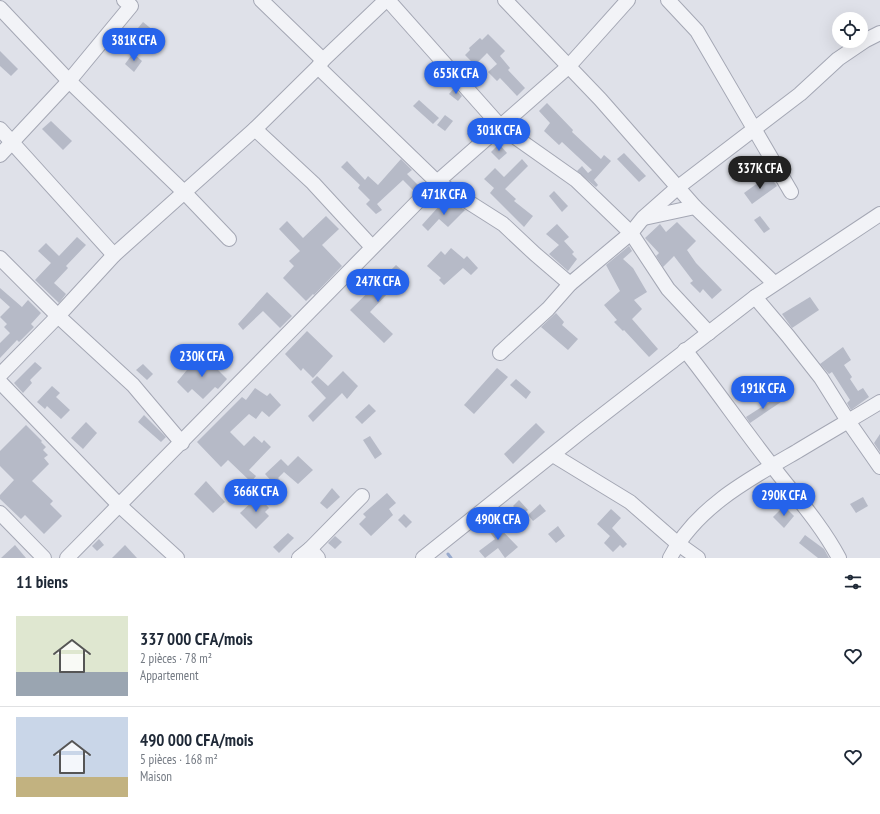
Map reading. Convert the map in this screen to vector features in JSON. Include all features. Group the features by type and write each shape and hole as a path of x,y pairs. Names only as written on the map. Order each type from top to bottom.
{"street":[{"path":"0,155 14,143 69,81 131,6 124,0"},
{"path":"261,0 320,63 437,182 503,224 534,254 570,284"},
{"path":"0,375 58,316 114,255 185,193 255,128 320,63 387,0 501,127 576,180 631,233 668,289 709,333"},
{"path":"505,0 600,99 695,207 774,283"},
{"path":"668,0 697,31 791,192"},
{"path":"67,558 182,443 437,182 568,67 620,3"},
{"path":"0,8 69,81 185,193 229,239"},
{"path":"500,353 548,309 570,284 631,233 643,218 677,188 804,91 838,59 866,40 880,33"},
{"path":"255,128 313,183 372,247"},
{"path":"0,129 114,255"},
{"path":"643,218 695,207"},
{"path":"423,558 685,350 755,297 880,214"},
{"path":"0,258 58,316 133,385 182,443"},
{"path":"755,297 821,378 848,421 880,467"},
{"path":"685,350 772,466 810,513 829,539 838,558"},
{"path":"0,382 119,505 177,558"},
{"path":"670,558 677,543 706,511 737,488 772,466 880,402"},
{"path":"553,455 630,502 677,543 698,558"},
{"path":"298,558 314,553 362,496"},
{"path":"0,513 44,558"}],"building":[{"path":"143,22 154,31 148,37 138,28"},
{"path":"488,34 505,51 500,56 510,68 508,70 525,88 517,96 500,78 497,81 488,72 497,64 487,53 475,65 465,55 470,50 469,48 480,38 482,40"},
{"path":"0,51 18,69 11,76 0,66"},
{"path":"133,53 142,61 134,72 125,64"},
{"path":"454,88 462,96 458,101 449,94"},
{"path":"419,100 439,118 433,124 413,106"},
{"path":"547,103 573,130 572,132 601,159 604,155 611,161 594,180 598,185 596,187 577,171 582,166 588,173 592,170 562,142 559,145 544,131 550,123 539,111"},
{"path":"445,115 453,121 445,131 437,125"},
{"path":"51,121 72,141 63,150 42,129"},
{"path":"476,125 482,132 473,139 467,134"},
{"path":"499,144 507,153 499,160 491,152"},
{"path":"624,153 646,176 639,182 617,159"},
{"path":"401,159 412,170 407,174 420,187 415,192 403,180 377,204 382,210 376,214 366,204 370,200 358,188 360,185 341,167 347,161 365,180 368,176 378,185"},
{"path":"522,159 528,166 505,189 516,199 514,201 533,216 524,227 490,193 494,188 484,179 495,168 504,177"},
{"path":"769,175 777,186 752,204 744,193"},
{"path":"554,191 568,206 562,212 549,196"},
{"path":"452,202 465,210 448,227 439,219 428,231 422,225 441,204 446,208"},
{"path":"326,216 339,229 322,245 342,266 314,295 313,294 306,301 283,278 294,266 289,261 300,251 279,229 287,221 303,238"},
{"path":"760,216 770,229 764,233 754,220"},
{"path":"677,222 696,241 687,250 696,263 722,290 712,299 703,289 700,293 690,283 693,281 674,256 663,267 656,256 659,253 645,238 660,224 666,232"},
{"path":"557,224 569,237 564,241 574,252 572,254 577,259 568,271 549,254 559,245 546,234"},
{"path":"77,237 86,245 66,266 68,268 54,283 66,294 59,303 35,280 51,263 38,251 46,243 59,256"},
{"path":"629,246 632,251 623,259 633,268 647,292 634,300 642,309 632,319 658,349 649,357 624,330 623,331 614,322 617,320 604,305 620,291 606,265"},
{"path":"451,248 464,259 467,256 478,268 471,275 463,268 444,285 439,280 441,278 427,266 441,251 445,255"},
{"path":"396,265 406,274 370,312 393,334 384,343 350,310"},
{"path":"0,288 22,307 28,300 41,313 31,324 34,327 19,342 17,340 0,358 0,343 10,333 4,327 7,324 0,317 10,307 0,298"},
{"path":"267,292 292,316 280,328 263,311 243,330 238,324"},
{"path":"810,297 819,310 792,328 782,314"},
{"path":"556,313 564,322 562,325 578,339 568,350 541,327"},
{"path":"307,331 333,356 313,378 303,368 301,371 285,354"},
{"path":"843,347 851,360 844,365 852,377 850,379 858,391 863,388 869,397 851,410 847,403 850,400 832,372 829,374 820,364"},
{"path":"203,355 227,379 218,389 215,387 203,399 192,389 188,393 177,382 196,359 198,361"},
{"path":"35,362 42,368 30,380 32,383 23,393 14,383"},
{"path":"143,364 153,374 147,380 136,370"},
{"path":"497,368 508,377 474,414 464,405"},
{"path":"343,371 358,386 347,399 342,393 313,422 308,416 326,398 311,382 317,376 328,386"},
{"path":"516,379 531,392 526,399 510,385"},
{"path":"52,386 60,393 56,397 70,410 61,419 47,406 45,409 37,402"},
{"path":"255,388 267,396 270,393 281,405 269,417 262,411 256,419 249,414 230,432 244,446 254,436 262,443 264,440 271,447 249,470 256,476 251,482 228,460 221,467 197,442 242,397 246,400"},
{"path":"777,397 781,402 750,423 746,417"},
{"path":"369,404 376,411 362,424 355,417"},
{"path":"144,415 166,437 161,442 138,422"},
{"path":"86,422 97,433 83,449 71,438"},
{"path":"536,423 545,432 513,464 504,454"},
{"path":"26,425 46,447 43,450 48,455 44,458 49,464 32,481 53,501 50,504 62,516 44,534 25,515 21,519 0,499 0,495 14,480 0,466 0,451"},
{"path":"880,434 880,452 874,443"},
{"path":"370,436 382,454 375,459 363,440"},
{"path":"298,456 313,470 298,484 284,472 278,478 280,480 275,485 265,474 281,459 288,466"},
{"path":"206,481 225,502 213,513 194,494"},
{"path":"762,483 770,491 761,501 752,492"},
{"path":"332,488 340,497 327,509 320,503"},
{"path":"387,493 396,503 389,509 393,515 371,536 359,524 366,517 363,514"},
{"path":"258,496 269,508 265,512 269,516 256,529 240,513"},
{"path":"863,497 868,506 856,513 850,504"},
{"path":"519,500 528,510 522,515 513,506"},
{"path":"540,504 546,511 533,521 528,515"},
{"path":"784,506 794,516 784,528 773,517"},
{"path":"611,509 621,518 612,528 627,544 623,548 620,545 613,552 604,543 610,536 597,524"},
{"path":"404,514 412,522 406,528 398,520"},
{"path":"491,519 518,547 505,558 498,548 485,558 479,551 495,539 484,525"},
{"path":"558,526 565,536 556,543 548,534"},
{"path":"288,533 294,538 279,553 273,547"},
{"path":"805,535 824,549 829,558 818,558 799,543"},
{"path":"335,536 342,542 335,549 328,543"},
{"path":"99,539 104,545 97,551 92,546"},
{"path":"15,545 26,558 1,558"},
{"path":"125,545 137,558 112,558"}],"waterway":[{"path":"448,554 451,558"}]}
